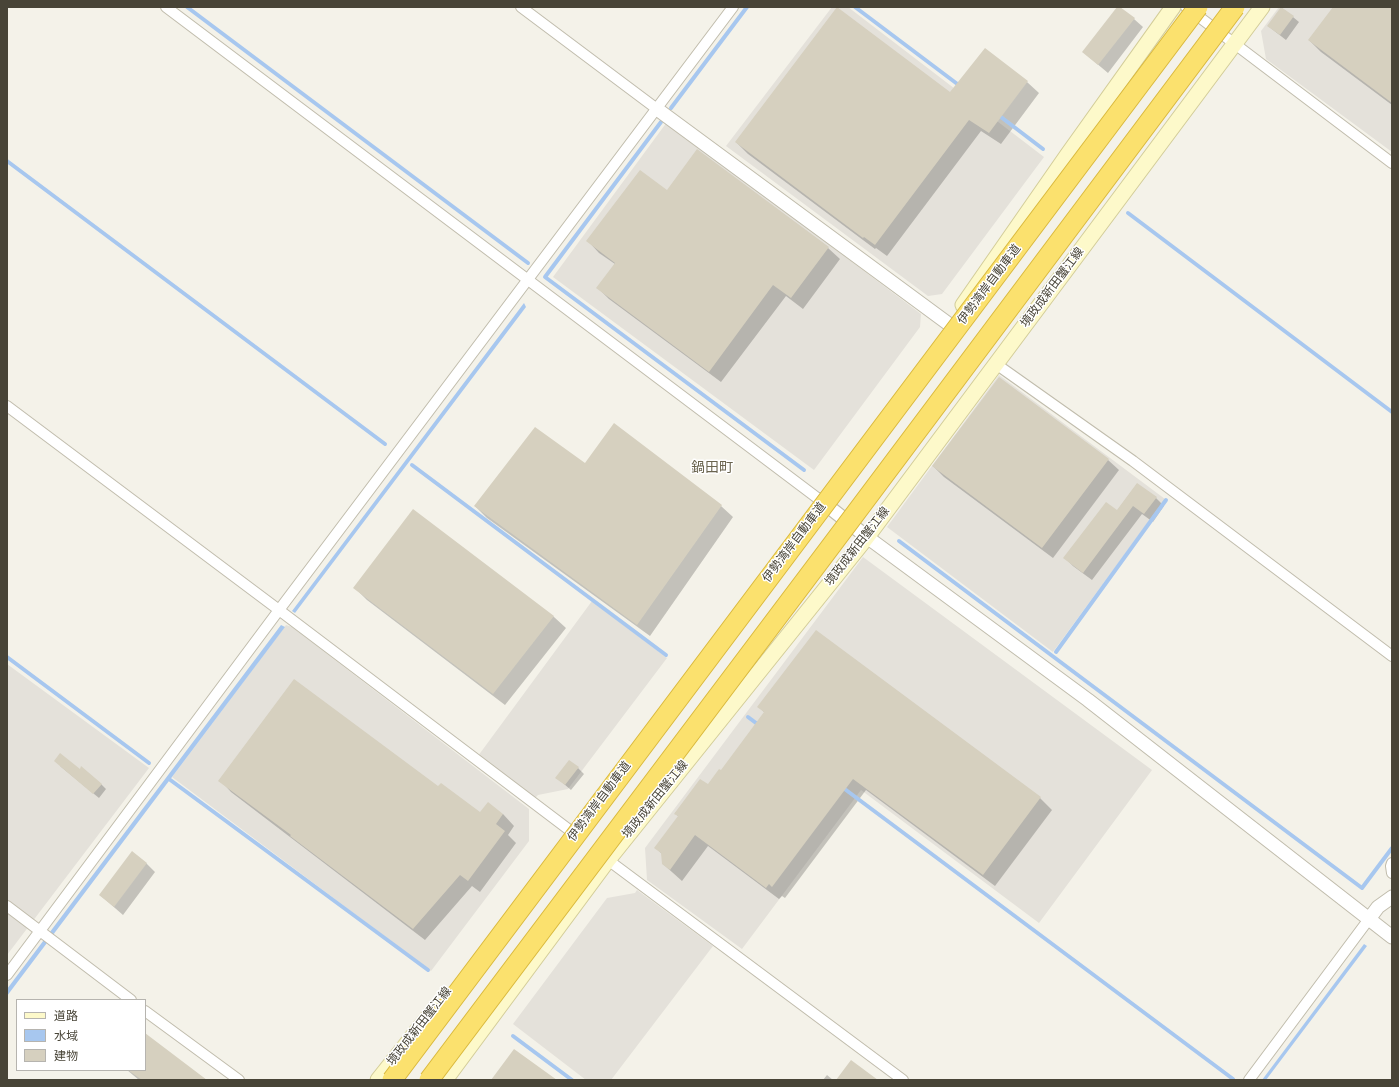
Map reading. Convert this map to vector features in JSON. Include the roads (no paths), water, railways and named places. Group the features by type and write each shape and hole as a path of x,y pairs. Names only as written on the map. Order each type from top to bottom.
{"highway":[{"name":"伊勢湾岸自動車道","path":"392,1080 1198,7"},
{"path":"429,1080 1235,7"}],"main road":[{"name":"境政成新田蟹江線","path":"378,1080 572,832 950,325 1068,154 1173,7"},
{"name":"境政成新田蟹江線","path":"445,1080 608,860 867,537 1262,7"}],"street":[{"path":"166,7 528,279 867,537 1088,700 1392,937"},
{"path":"521,7 950,325"},
{"path":"7,975 43,933 279,610 733,7"},
{"path":"1186,7 1392,163"},
{"path":"996,364 1121,453 1392,656"},
{"path":"7,406 572,832"},
{"path":"608,860 903,1080"},
{"path":"1392,863 1392,873"},
{"path":"1249,1080 1378,907 1392,897"},
{"path":"7,906 130,999"},
{"path":"146,1012 238,1080"}],"water":[{"path":"524,303 526,307 295,613 292,611"},
{"path":"281,625 285,627 7,996 7,989"},
{"path":"1364,944 1367,946 1266,1080 1262,1080"}],"waterway":[{"path":"187,7 528,263"},
{"path":"671,108 747,7"},
{"path":"855,7 960,86"},
{"path":"997,114 1043,149"},
{"path":"661,122 545,277 804,470"},
{"path":"7,161 385,444"},
{"path":"1128,213 1392,412"},
{"path":"412,465 666,655"},
{"path":"1056,652 1166,500"},
{"path":"899,541 1362,888 1392,848"},
{"path":"7,657 149,763"},
{"path":"748,717 760,726"},
{"path":"169,779 428,970"},
{"path":"842,787 1233,1079"},
{"path":"513,1036 572,1080"}],"district":[{"name":"鍋田町","path":"712,469"}]}
